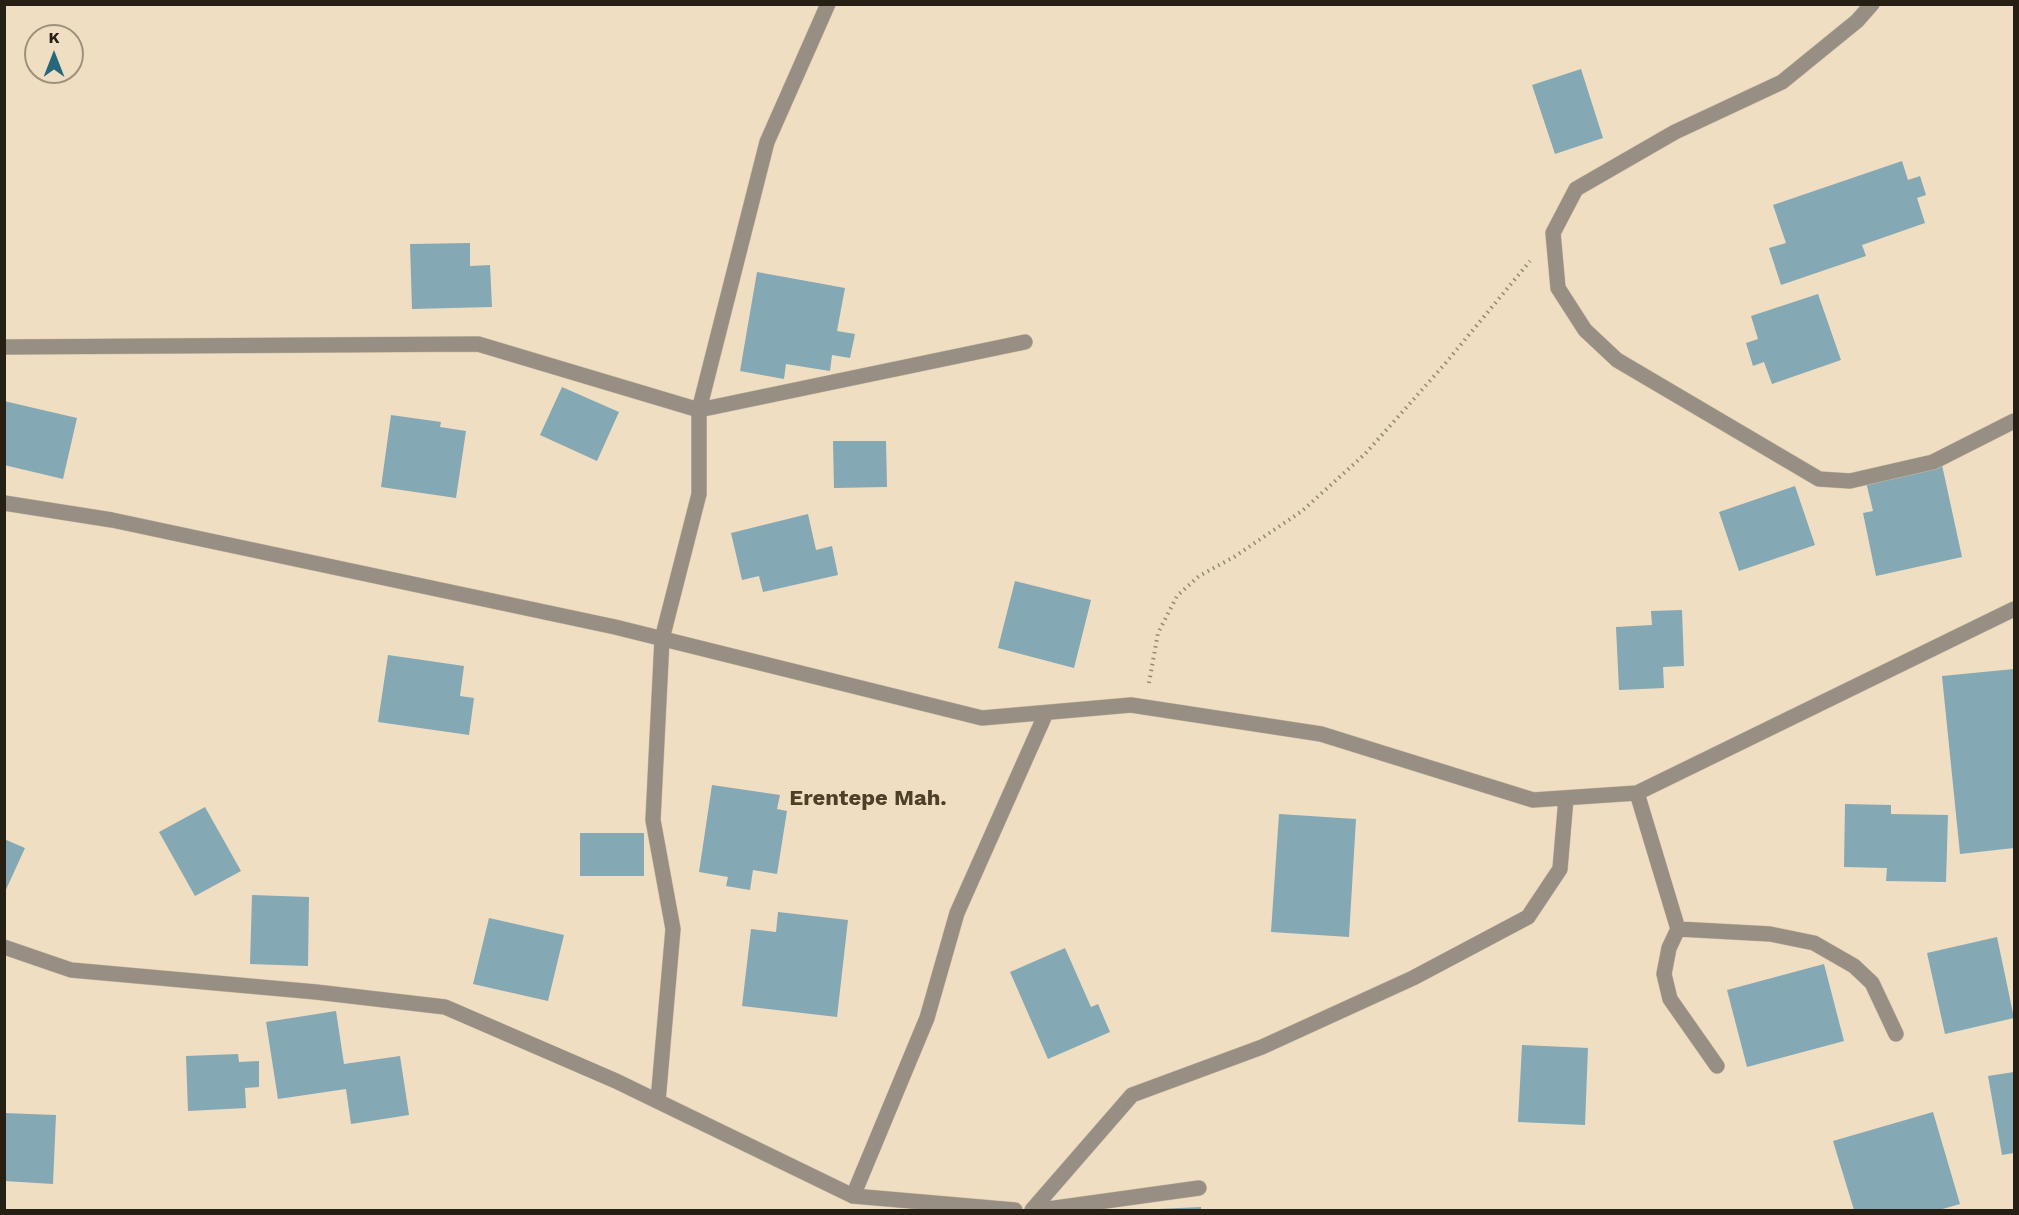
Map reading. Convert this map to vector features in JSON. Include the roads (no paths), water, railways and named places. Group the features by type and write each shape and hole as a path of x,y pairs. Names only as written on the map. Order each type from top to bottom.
{"street":[{"path":"658,1101 674,929 653,820 662,639 699,494 699,410 767,142 828,4"},
{"path":"1872,4 1857,21 1782,82 1675,132 1576,189 1553,233 1558,288 1585,330 1617,360 1818,478 1850,481 1933,462 2014,421"},
{"path":"4,346 478,344 699,410 1025,342"},
{"path":"4,503 112,520 662,639 982,718 1131,705 1145,707 1321,734 1533,800 1637,793 2014,609"},
{"path":"853,1196 927,1018 957,913 1046,713"},
{"path":"1637,793 1678,929 1669,948 1664,974 1670,999 1717,1066"},
{"path":"1032,1210 1132,1095 1262,1047 1413,978 1528,917 1560,869 1566,798"},
{"path":"1678,929 1770,934 1814,943 1854,966 1872,982 1896,1034"},
{"path":"5,953 71,970 316,992 445,1007 658,1101 853,1196 1015,1210"},
{"path":"1041,1210 1199,1188"}],"district":[{"name":"Erentepe Mah.","path":"868,799"}]}
